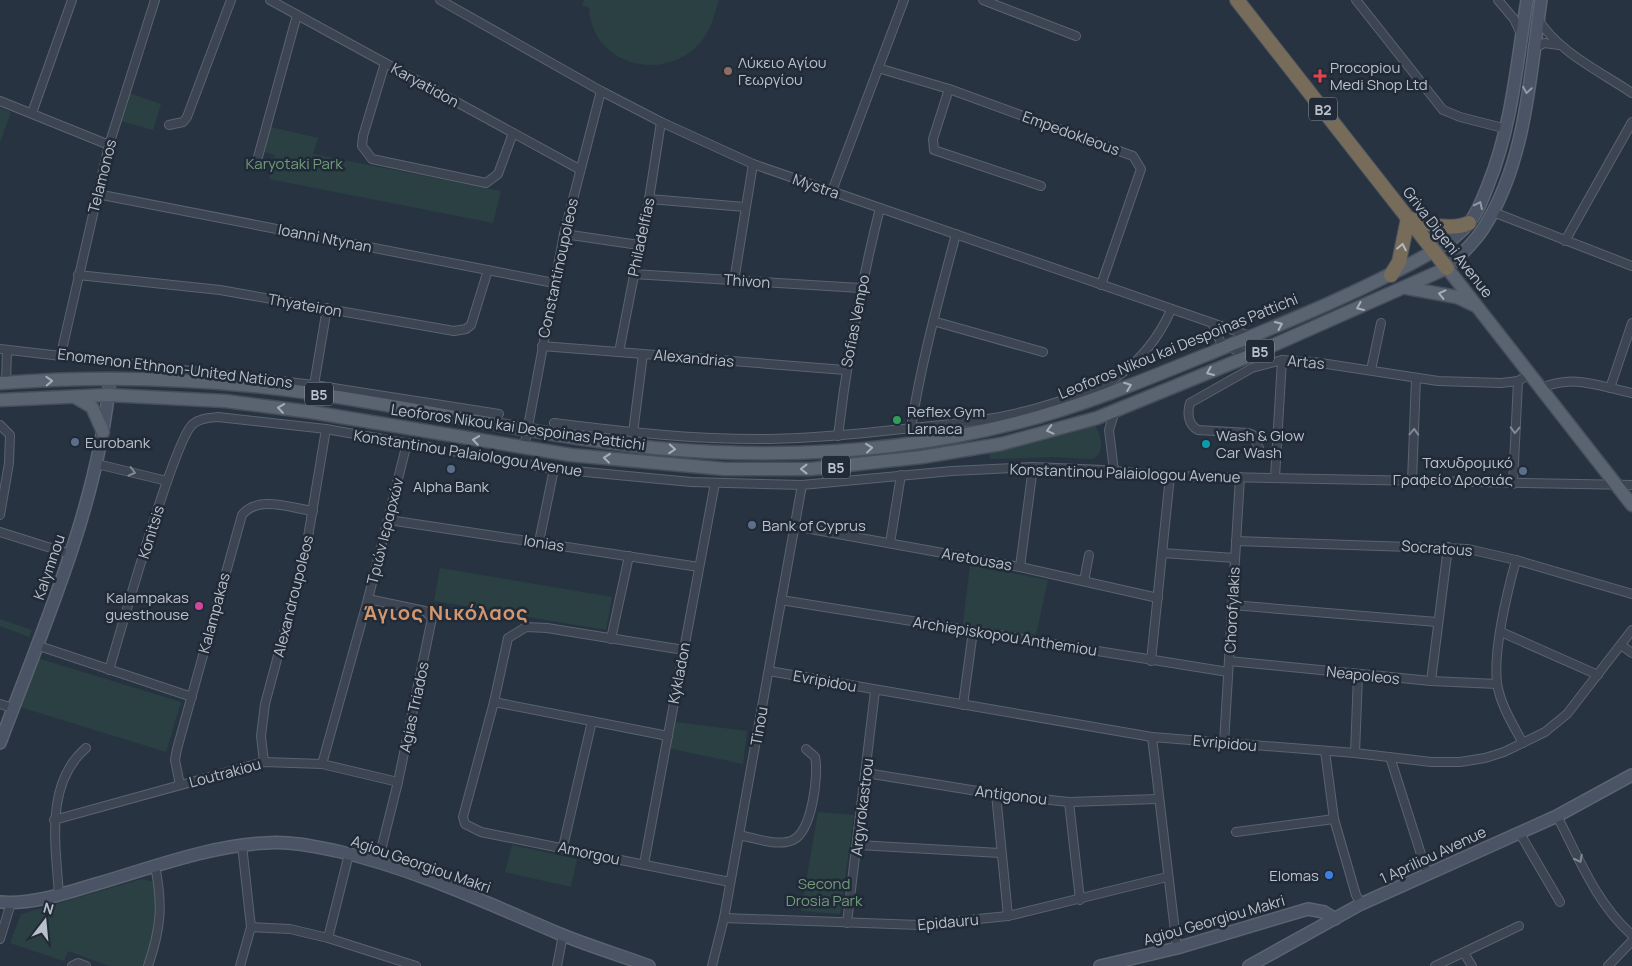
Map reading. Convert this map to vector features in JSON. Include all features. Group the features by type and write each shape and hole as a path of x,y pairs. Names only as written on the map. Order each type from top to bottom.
{"highway":[{"name":"Griva Digeni Avenue","path":"1237,0 1447,268"},
{"path":"1391,275 1399,262 1408,218 1420,222 1458,228 1469,223"}],"main road":[{"name":"Leoforos Nikou kai Despoinas Pattichi","path":"3,383 110,379 226,383 312,393 527,431 654,448 719,452 831,452 917,442 1014,423 1077,405 1252,337 1391,275 1434,251"},
{"name":"Leoforos Nikou kai Despoinas Pattichi","path":"0,400 108,395 225,401 311,412 524,448 651,463 725,469 811,469 922,458 992,445 1097,418 1248,356 1447,268"},
{"name":"Griva Digeni Avenue","path":"1447,268 1632,505"},
{"path":"1404,288 1423,290 1457,298 1478,307"},
{"path":"75,396 92,407 103,432"}],"street":[{"path":"32,113 72,0"},
{"name":"Telamonos","path":"61,354 108,145 155,0"},
{"path":"169,125 183,122 187,117 231,0"},
{"name":"Karyatidon","path":"270,0 579,169"},
{"name":"Mystra","path":"440,0 601,91 662,122 753,164 1252,337"},
{"path":"832,191 904,0"},
{"path":"983,0 1076,36"},
{"path":"1356,0 1443,110 1460,118 1507,128"},
{"path":"1498,0 1514,20 1522,34"},
{"path":"1434,251 1454,239 1469,223 1492,176 1507,128 1527,0"},
{"path":"1447,268 1482,231 1493,212 1516,148 1540,0"},
{"path":"258,157 297,15"},
{"path":"1538,19 1546,32 1563,47 1632,93"},
{"path":"1533,49 1539,44 1548,43 1563,47"},
{"path":"385,63 363,136 362,146 372,159 486,184 498,174 513,133"},
{"name":"Empedokleous","path":"878,68 949,90 1133,156 1141,169 1101,285"},
{"path":"949,90 933,139 934,150 1041,186"},
{"name":"Constantinoupoleos","path":"524,448 564,234 579,169 601,91"},
{"path":"0,101 108,145"},
{"name":"Philadelfias","path":"619,352 662,122"},
{"path":"1564,241 1632,122"},
{"path":"734,281 753,164"},
{"name":"Ioanni Ntynan","path":"97,194 554,283"},
{"path":"649,199 745,207"},
{"name":"Sofias Vempo","path":"838,436 845,370 860,288 880,208"},
{"path":"1493,212 1632,266"},
{"path":"564,234 639,245"},
{"path":"911,428 933,321 956,234"},
{"name":"Thyateiron","path":"78,275 220,290 454,331 466,329 472,325 488,270"},
{"name":"Thivon","path":"633,274 860,288"},
{"path":"314,385 327,308"},
{"path":"554,423 633,433 770,439 838,436 975,423 1037,408 1089,391 1117,377 1147,351 1161,331 1171,310"},
{"path":"933,321 1043,352"},
{"path":"1371,370 1381,322"},
{"path":"1610,388 1632,323"},
{"path":"1213,324 1219,341 1248,356"},
{"name":"Alexandrias","path":"542,346 845,370"},
{"path":"3,350 3,383"},
{"name":"Enomenon Ethnon-United Nations","path":"3,350 61,354 314,385 499,414"},
{"path":"633,433 642,354"},
{"path":"1275,477 1282,360"},
{"name":"Artas","path":"1259,448 1252,435 1246,432 1198,430 1192,427 1190,403 1252,368 1265,362 1282,360 1371,370 1438,381 1518,381"},
{"path":"1513,484 1518,381 1530,374"},
{"path":"1412,481 1416,378"},
{"name":"Kalymnou","path":"0,743 70,554 97,464 110,379"},
{"path":"1541,388 1564,380 1632,393"},
{"path":"1114,471 1109,430 1115,411"},
{"name":"Konstantinou Palaiologou Avenue","path":"218,417 326,430 554,469 715,483 802,485 1033,467 1170,476 1632,485"},
{"name":"Konitsis","path":"109,670 167,481 184,436 192,425 204,419 218,417"},
{"path":"1097,418 1109,430"},
{"path":"0,425 10,435 9,462 0,515"},
{"name":"Alexandroupoleos","path":"264,762 261,736 265,704 305,555 326,430"},
{"name":"Τριών Ιεραρχών","path":"322,764 389,520 407,443"},
{"path":"97,464 167,481"},
{"path":"1020,567 1033,467"},
{"path":"539,542 554,469"},
{"path":"890,544 901,476"},
{"path":"1151,661 1170,476"},
{"name":"Chorofylakis","path":"1224,743 1240,477"},
{"name":"Kykladon","path":"644,864 715,483"},
{"name":"Tinou","path":"712,966 724,918 802,485"},
{"name":"Kalampakas","path":"180,785 175,760 224,571 242,515 247,508 264,504 312,511"},
{"name":"Ionias","path":"389,520 699,567"},
{"name":"Aretousas","path":"794,526 1020,567 1158,598"},
{"path":"0,532 70,554"},
{"name":"Socratous","path":"1236,541 1468,549 1516,560 1632,594"},
{"path":"1432,681 1437,622 1448,547"},
{"path":"1162,553 1235,558"},
{"path":"1084,581 1089,555"},
{"path":"611,638 629,556"},
{"path":"1516,560 1501,632 1497,684 1506,711 1523,744"},
{"name":"Agias Triados","path":"368,599 425,611 432,618 398,782 378,862"},
{"name":"Archiepiskopou Anthemiou","path":"781,600 1228,672"},
{"path":"1232,606 1437,622"},
{"path":"668,736 494,702 508,638 518,630 535,627 684,650"},
{"name":"Evripidou","path":"768,671 875,691 1152,737 1355,753 1431,762 1460,762 1485,758 1523,744 1545,732 1566,714 1632,630"},
{"path":"963,705 973,631"},
{"path":"1501,632 1598,675"},
{"path":"36,645 192,697"},
{"path":"1621,645 1632,653"},
{"name":"Neapoleos","path":"1229,661 1358,675 1497,684"},
{"path":"1355,753 1358,675"},
{"name":"Argyrokastrou","path":"847,923 858,845 875,691"},
{"name":"Amorgou","path":"494,702 464,807 463,817 466,824 472,828 730,882"},
{"path":"0,704 13,708"},
{"path":"563,847 592,721"},
{"path":"1152,737 1157,798 1177,948"},
{"path":"59,895 54,820 64,780 77,756 86,748"},
{"path":"739,835 783,842 792,841 800,836 810,813 816,773 815,757 806,749"},
{"path":"1325,751 1334,819 1356,895 1361,904"},
{"path":"1390,757 1427,873"},
{"name":"Loutrakiou","path":"54,820 264,762 322,764 398,782"},
{"name":"Antigonou","path":"866,773 996,794 1069,802 1157,798"},
{"name":"1 Apriliou Avenue","path":"1249,966 1361,904 1557,816 1632,775"},
{"path":"996,794 1000,853 1008,916"},
{"path":"1069,802 1080,900"},
{"path":"1557,816 1603,905 1632,935"},
{"path":"1236,832 1334,819"},
{"path":"1520,832 1560,902"},
{"name":"Agiou Georgiou Makri","path":"5,903 59,895 155,866 242,845 288,843 349,854 446,885 563,935 650,966"},
{"path":"240,966 251,927 242,845"},
{"path":"858,845 1000,853"},
{"path":"328,938 349,854"},
{"path":"148,966 158,933 160,914 161,897 155,866"},
{"name":"Epidauru","path":"724,918 919,925 1008,916 1167,878"},
{"path":"0,939 5,903"},
{"name":"Agiou Georgiou Makri","path":"1100,966 1177,948 1308,909 1324,912 1335,919"},
{"path":"1434,966 1520,926"},
{"path":"251,927 290,930 328,938 403,964 416,966"},
{"path":"557,966 563,935"},
{"path":"1608,966 1632,941"},
{"path":"1464,953 1472,966"},
{"path":"75,964 86,966"}],"green space":[{"path":"584,0 719,0 710,27 701,42 686,55 669,63 651,65 633,62 616,55 603,44 593,28 589,8 582,5"},
{"path":"129,93 161,104 153,130 120,121"},
{"path":"0,108 11,112 0,142"},
{"name":"Karyotaki Park","path":"271,127 318,138 313,154 501,191 493,223 269,179 275,155 264,152"},
{"path":"1095,425 1099,434 1101,448 1100,452 1093,459 1054,457 990,459 990,447"},
{"path":"970,565 1048,580 1036,635 963,624"},
{"path":"440,568 612,597 606,630 434,601"},
{"path":"0,619 32,630 29,637 0,626"},
{"path":"37,658 181,702 166,752 20,707"},
{"path":"676,722 747,731 743,764 668,748"},
{"name":"Second Drosia Park","path":"818,812 854,815 840,914 801,911"},
{"path":"512,845 577,859 571,887 505,872"},
{"path":"142,879 154,882 156,893 153,935 145,966 109,966 68,951 64,961 10,943 21,914"}],"place":[{"name":"Λύκειο Αγίου Γεωργίου","path":"728,71"},
{"name":"Procopiou Medi Shop Ltd","path":"1320,76"},
{"name":"Reflex Gym Larnaca","path":"897,420"},
{"name":"Eurobank","path":"75,442"},
{"name":"Wash & Glow Car Wash","path":"1206,444"},
{"name":"Alpha Bank","path":"451,469"},
{"name":"Ταχυδρομικό Γραφείο Δροσιάς","path":"1523,471"},
{"name":"Bank of Cyprus","path":"752,525"},
{"name":"Kalampakas guesthouse","path":"199,606"},
{"name":"Elomas","path":"1329,875"}],"district":[{"name":"Άγιος Νικόλαος","path":"446,612"}]}
